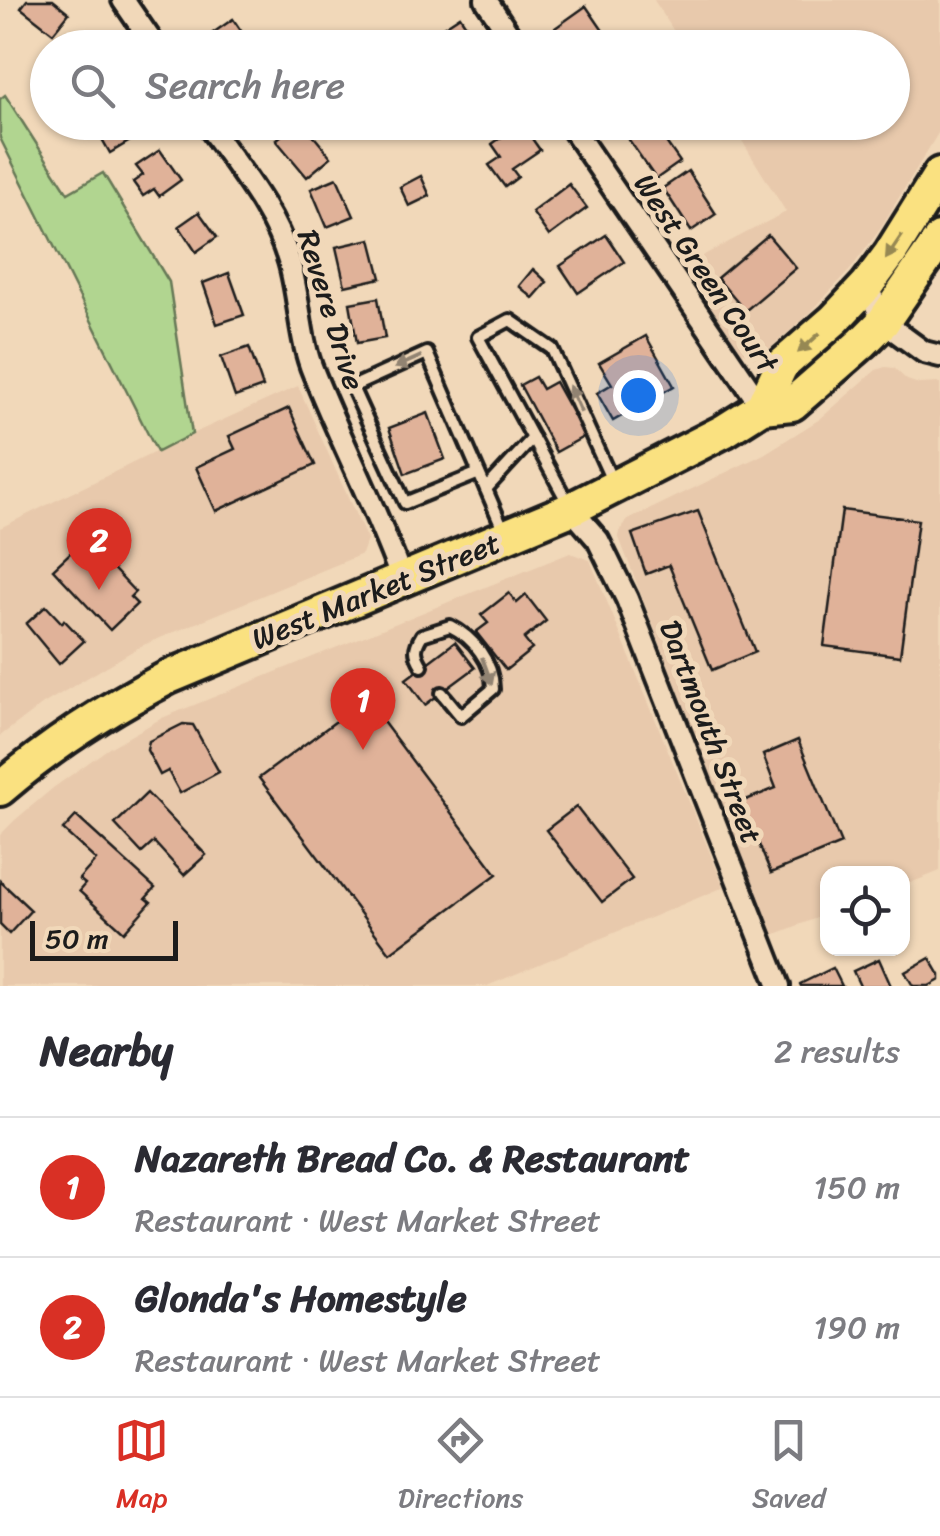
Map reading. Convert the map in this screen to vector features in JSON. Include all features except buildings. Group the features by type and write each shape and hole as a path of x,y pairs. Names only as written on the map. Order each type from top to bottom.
{"main road":[{"path":"762,407 781,366 867,285 940,174"},
{"name":"West Market Street","path":"0,789 48,750 129,698 190,668 571,509 724,431 762,407 792,404 883,322 940,239"}],"street":[{"path":"123,0 144,30"},
{"path":"486,0 506,30"},
{"name":"Revere Drive","path":"218,140 278,230 289,260 312,370 402,580"},
{"name":"West Green Court","path":"580,140 762,407"},
{"path":"867,285 883,322 924,352 940,356"},
{"name":"Dartmouth Street","path":"571,509 598,540 627,599 780,986"}],"lane":[{"path":"571,509 478,337 510,320 552,349 615,488"},
{"path":"479,473 406,504 352,388 427,354 472,455 506,537"},
{"path":"486,489 533,438"},
{"path":"422,666 415,646 422,635 450,626 464,633 478,650 489,668 492,688 461,716 442,692"}],"shaded area":[{"path":"654,0 940,0 940,130 878,232 850,270 808,315 755,358 742,352 683,266 786,212 742,140 910,140 910,30 673,30"},
{"path":"894,368 907,380 919,384 940,383 940,871 910,883 910,866 820,866 820,917 773,935 618,535 626,521 764,454 820,419 876,370"},
{"path":"298,386 367,540 362,554 141,646 43,704 0,736 0,528"},
{"path":"570,553 590,560 724,887 487,986 0,986 0,835 53,788 109,748 162,718"}],"green space":[{"path":"5,95 30,140 34,140 68,193 103,173 169,282 192,434 157,452 0,138 0,99"}],"place":[{"name":"Glonda's Homestyle","path":"99,590"},
{"name":"Nazareth Bread Co. & Restaurant","path":"363,750"}]}
